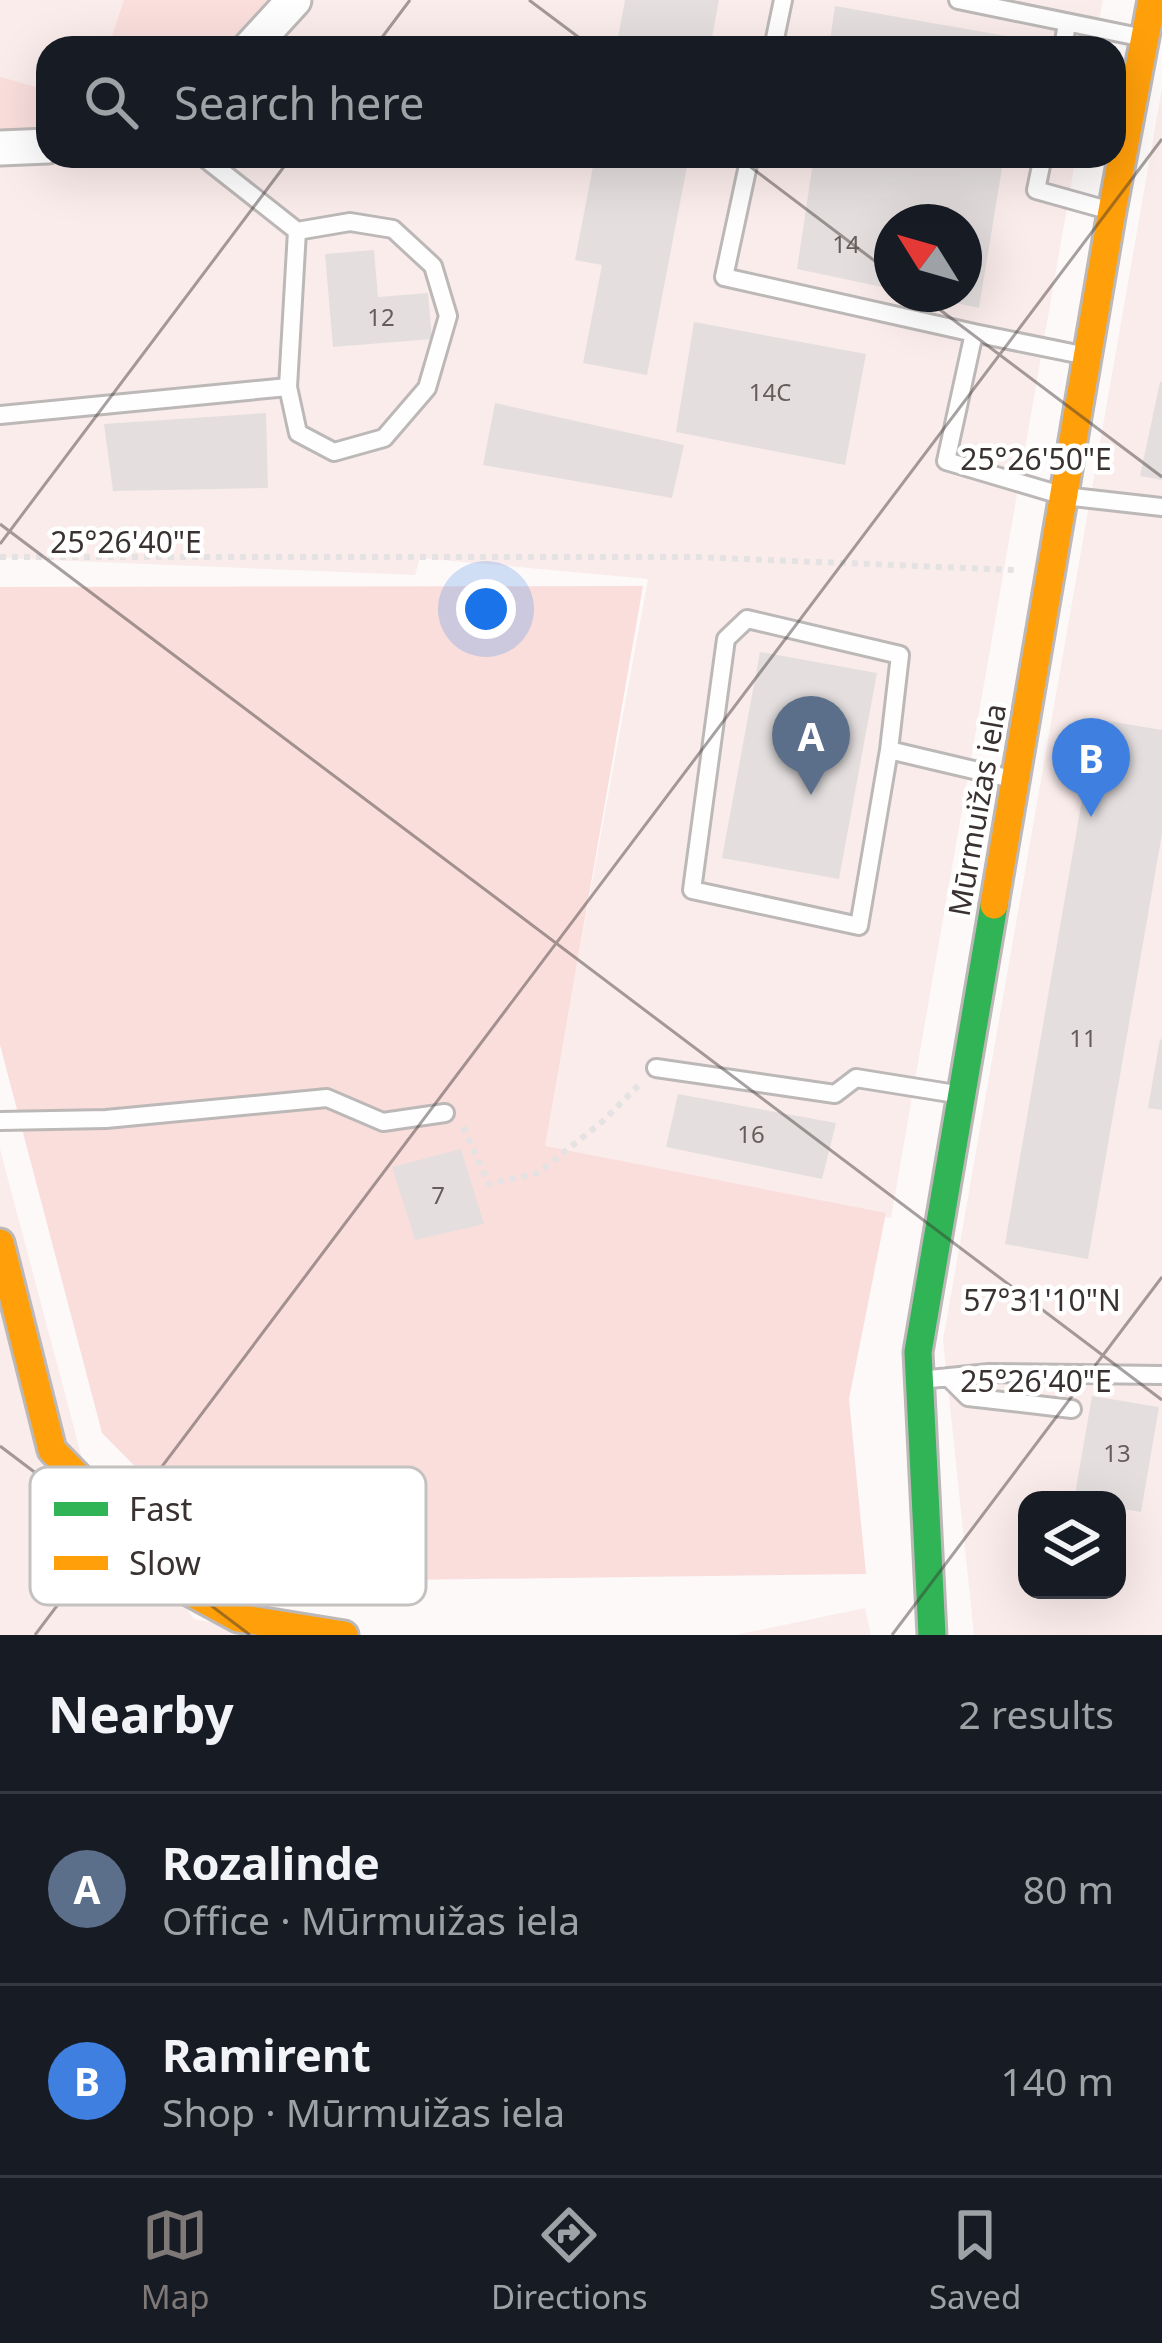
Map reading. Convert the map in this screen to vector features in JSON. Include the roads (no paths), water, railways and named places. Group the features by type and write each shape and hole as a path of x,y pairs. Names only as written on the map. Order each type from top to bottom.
{"street":[{"path":"261,36 294,0"},
{"name":"Mūrmuižas iela","path":"1126,138 1152,0"},
{"path":"0,148 36,146"},
{"name":"Mūrmuižas iela","path":"932,1635 933,1378 918,1352 1120,168"},
{"path":"0,1243 52,1450 69,1467"},
{"path":"214,1605 238,1618 344,1635"}],"lane":[{"path":"776,36 783,0"},
{"path":"958,0 1145,38"},
{"path":"1065,36 1067,23"},
{"path":"217,168 297,231 350,223 393,229 433,266 448,316 427,388 384,438 334,452 298,433 288,387 297,231"},
{"path":"747,168 724,277 1088,356"},
{"path":"1041,168 1036,190 1112,211"},
{"path":"974,333 946,461 1064,496 1162,507"},
{"path":"0,415 288,387"},
{"path":"747,619 900,655 889,750 860,926 692,890 725,639 747,619"},
{"path":"889,750 1017,781"},
{"path":"656,1068 835,1094 856,1078 962,1095"},
{"path":"0,1121 106,1119 327,1098 383,1122 445,1113"},
{"path":"933,1378 989,1372 1162,1376"},
{"path":"933,1378 968,1397 1072,1408"}],"place":[{"name":"Rozalinde","path":"811,795"},
{"name":"Ramirent","path":"1091,817"}]}
